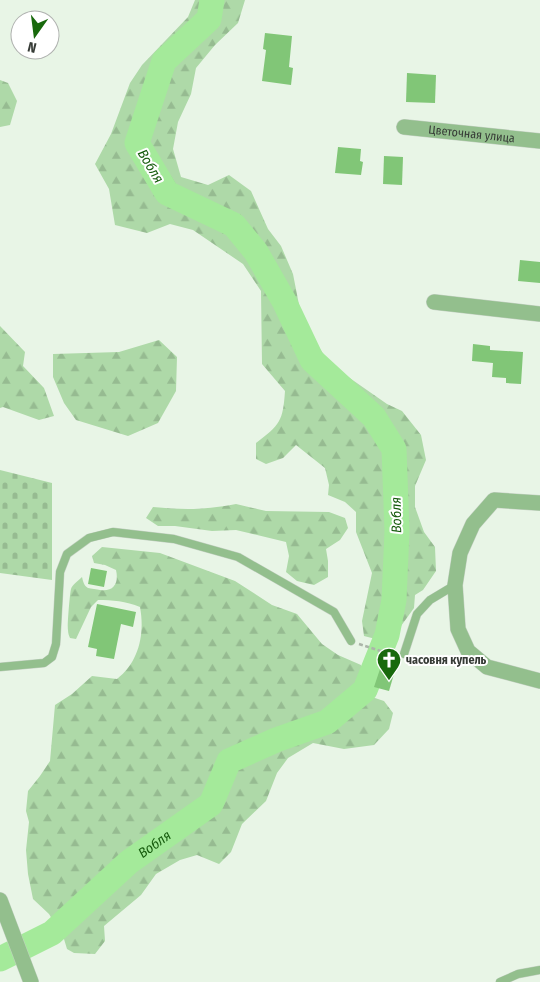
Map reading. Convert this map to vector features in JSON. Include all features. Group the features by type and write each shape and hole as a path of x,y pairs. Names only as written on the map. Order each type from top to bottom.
{"street":[{"name":"Цветочная улица","path":"404,127 540,141"},
{"path":"434,302 540,314"},
{"path":"540,503 494,500 473,524 460,553 455,585 458,629 468,650 487,667 540,681"},
{"path":"1,902 31,982"}],"lane":[{"path":"0,667 44,663 52,656 56,644 60,572 67,554 89,538 113,532 174,540 238,557 334,612 351,641"},
{"path":"404,654 417,614 430,600 455,585"},
{"path":"500,982 518,974 540,970"}],"path":[{"path":"365,647 387,653 392,657 392,665"}],"green space":[{"path":"195,0 245,0 238,23 215,45 196,68 191,94 178,122 173,149 181,177 208,185 229,175 251,191 268,229 281,246 293,274 301,315 314,340 331,365 387,404 402,411 421,435 426,460 415,486 415,507 424,532 435,547 436,571 423,590 415,595 414,608 401,626 396,640 391,643 364,636 362,621 372,573 356,532 356,512 345,502 328,495 329,485 325,468 296,445 283,458 266,464 256,459 256,443 279,422 285,391 262,364 261,291 243,264 193,230 170,224 147,233 115,225 109,189 95,164 111,134 130,83 142,65 188,17"},
{"path":"0,80 8,83 17,101 10,125 0,127"},
{"path":"0,326 25,352 23,366 44,388 54,416 39,420 3,407 0,408"},
{"path":"159,340 177,357 176,391 158,423 128,436 76,420 64,403 53,377 53,354 119,352"},
{"path":"0,470 52,483 52,580 0,573"},
{"path":"236,504 266,511 329,512 345,518 348,528 340,540 326,549 328,577 314,585 297,581 286,572 289,556 286,542 236,530 212,531 175,526 158,526 146,518 153,507 194,509"},
{"path":"102,547 160,553 235,581 272,605 297,614 322,644 338,655 361,665 362,680 369,696 384,701 393,713 389,729 374,745 344,749 313,743 288,758 277,773 266,801 242,824 231,852 219,864 197,855 180,860 156,874 141,895 104,926 105,941 95,954 74,953 67,949 64,939 49,914 33,899 26,850 29,822 26,811 28,791 50,761 55,705 72,694 92,676 117,679 131,664 139,647 142,627 140,607 119,601 98,600 91,607 76,639 69,636 69,602 71,589 74,584 82,577 88,588 109,590 116,583 116,570 94,563 92,556"}],"building":[{"path":"265,33 292,36 289,67 293,68 291,85 262,81 266,50 263,49"},
{"path":"407,73 436,75 435,103 406,102"},
{"path":"338,147 361,149 360,161 363,162 361,175 335,173"},
{"path":"384,156 403,157 402,185 383,184"},
{"path":"520,260 540,262 540,283 518,281"},
{"path":"473,344 490,346 490,350 523,352 521,384 506,383 506,378 492,377 493,363 472,361"},
{"path":"91,568 107,571 104,587 88,584"},
{"path":"97,604 136,612 133,627 121,624 114,659 96,656 97,649 88,647"},
{"name":"часовня купель","path":"380,669 394,674 389,691 374,687"}],"waterway":[{"name":"Вобля","path":"0,959 52,933 129,862 211,804 229,761 276,740 327,722 365,690 387,635 394,600 397,531 394,449 374,417 312,360 284,301 256,252 234,225 167,193 137,143 164,61 209,19 212,0"}],"place":[{"name":"часовня купель","path":"389,681"}]}
